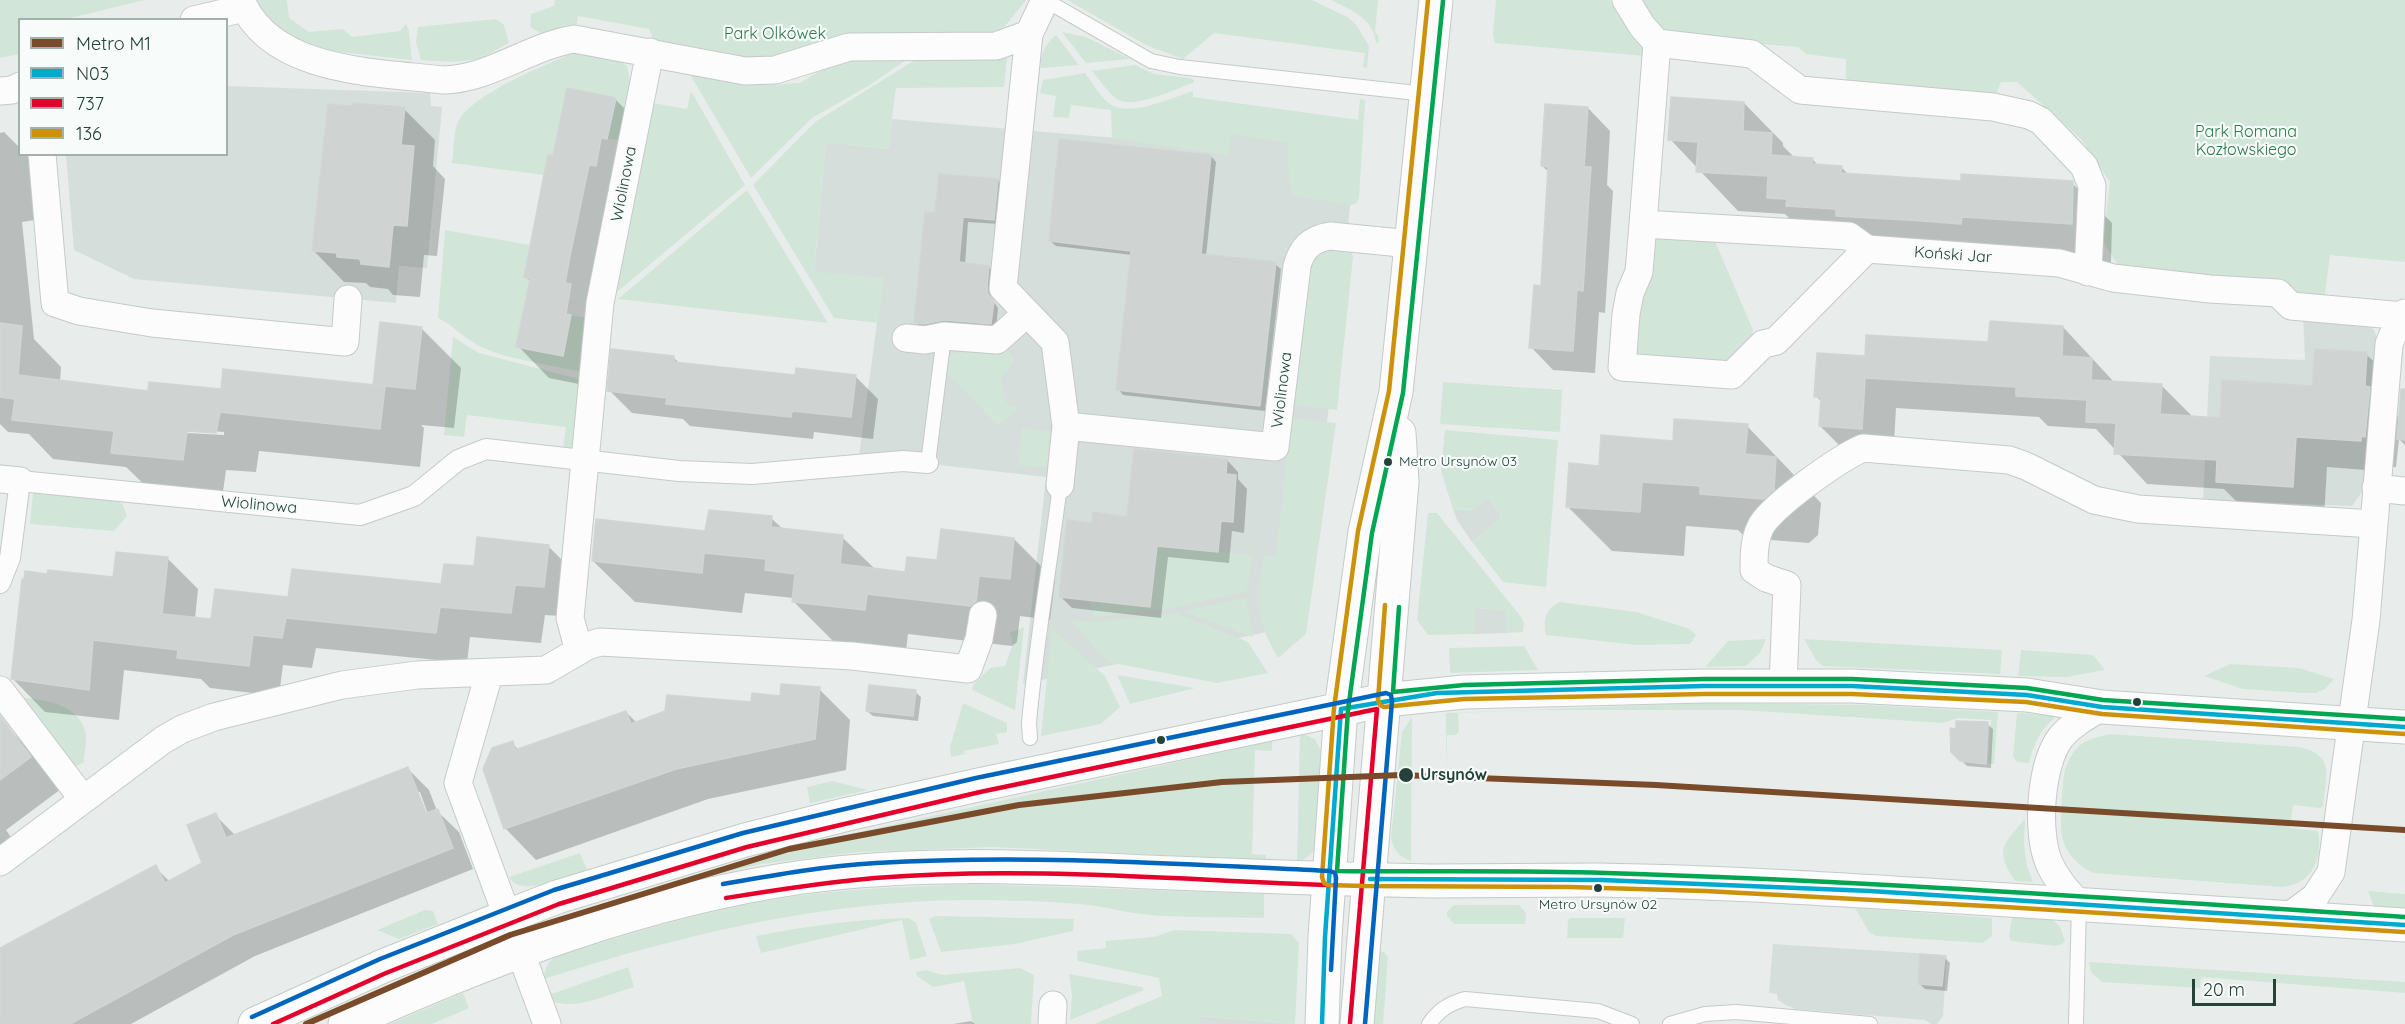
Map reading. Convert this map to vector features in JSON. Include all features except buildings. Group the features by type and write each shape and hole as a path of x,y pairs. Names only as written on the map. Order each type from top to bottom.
{"main road":[{"path":"1322,1024 1341,708 1365,532 1396,392 1435,13"},
{"path":"1357,1024 1401,482 1396,392"},
{"path":"255,1024 382,966 557,897 799,826 978,785 1385,700 1437,693 1783,685 2027,695 2102,707 2405,727"},
{"path":"345,1024 521,951 587,928 710,894 806,877 866,870 993,866 1370,879 1602,880 1870,891 2405,925"}],"street":[{"path":"1045,0 1029,34 1002,288 1055,342 1066,426 1059,485"},
{"path":"1626,0 1642,26 1657,43 1752,54 1800,90 1993,107 2029,115 2041,121 2084,166 2092,186 2088,272"},
{"path":"200,18 243,4 258,27 272,40 312,60 339,67 442,80 455,80 490,70 558,42 574,39 745,71 775,70 849,47 996,46 1029,34"},
{"path":"1657,43 1639,272 1630,293 1626,314 1622,368 1732,375 1763,344 1776,341 1867,249"},
{"name":"Wiolinowa","path":"579,651 570,618 600,303 650,52"},
{"path":"0,91 18,87"},
{"path":"42,156 55,303 79,311 152,323 345,342 348,299"},
{"name":"Koński Jar","path":"1642,224 1849,236 1867,249 2059,263 2113,278 2210,289 2278,293 2291,306 2404,315"},
{"name":"Wiolinowa","path":"1066,426 1275,447 1297,266 1301,252 1319,238 1330,236 1412,244"},
{"path":"906,338 925,340 944,336 997,340 1026,314"},
{"path":"2288,917 2315,897 2331,872 2350,723 2362,653 2389,344 2404,315"},
{"name":"Wiolinowa","path":"0,583 10,558 10,480 360,515 414,496 458,460 486,448 679,471 752,474 903,461 928,463"},
{"path":"1783,685 1786,585 1766,578 1754,570 1755,544 1760,527 1770,515 1808,484 1848,455 1863,448 2009,460 2026,466 2094,500 2139,509 2373,524"},
{"path":"2376,488 2405,491"},
{"path":"0,862 163,740 182,729 214,717 342,685 417,675 546,670 600,642 852,656 968,669 980,639 983,615"},
{"path":"489,674 458,783 547,1024"},
{"path":"0,690 83,799"},
{"path":"2079,904 2059,882 2043,847 2044,785 2049,759 2061,738 2078,721 2102,707"}],"lane":[{"path":"1045,0 1151,61 1180,67 1426,94"},
{"path":"928,463 944,336"},
{"path":"1030,738 1029,723 1041,613 1048,586 1059,485"},
{"path":"2076,1024 2079,904"},
{"path":"1429,1024 1437,1013 1449,1004 1465,999 1598,1011 1632,1024"},
{"path":"1670,1024 1705,1014 1736,1012 1870,1024"}],"shaded area":[{"path":"228,86 430,93 431,106 442,107 427,268 399,266 396,303 134,279 74,250 66,156 228,156"},
{"path":"1204,99 1358,120 1336,354 1300,625 1023,684 1046,477 859,456 883,279 814,272 826,142 888,149 892,119 1200,145"},
{"path":"2303,315 2365,322 2374,330 2378,341 2367,485 2352,506 2203,500 2210,356 2305,360"},
{"path":"1488,498 1501,514 1500,519 1472,542 1457,520 1453,509 1469,511"},
{"path":"1475,608 1506,610 1506,633 1475,634"},
{"path":"1773,944 1947,955 1943,1016 1937,1024 1931,1024 1925,1020 1795,1009 1778,1000 1777,994 1769,993"},
{"path":"1199,1016 1295,1024 1199,1024"}],"green space":[{"path":"0,0 145,0 70,18 18,18 18,54 0,58"},
{"path":"254,0 287,0 289,18 309,32 343,29 352,37 400,31 406,24 409,31 412,60 331,51 302,42 268,22"},
{"name":"Park Olkówek","path":"555,0 1026,0 1002,30 989,38 794,66 656,45 649,29 578,16 576,30 546,34 530,26 531,14 554,6"},
{"path":"1067,0 1312,0 1349,18 1357,26 1369,46 1367,68 1363,67 1365,53 1214,33 1183,59 1146,45"},
{"path":"1331,0 1378,0 1375,32 1379,42 1376,43 1371,27 1366,21 1353,11"},
{"path":"1496,0 1610,0 1630,31 1647,47 1645,56 1495,43 1493,34"},
{"name":"Park Romana Kozłowskiego","path":"1633,0 2405,0 2405,262 2330,255 2324,302 2122,272 2103,241 2110,182 2081,139 2017,82 2001,82 1995,97 1846,88 1846,59 1806,54 1798,47 1671,37"},
{"path":"496,19 504,25 509,43 479,59 453,62 421,60 416,42 418,27"},
{"path":"1062,32 1086,37 1130,59 1086,63"},
{"path":"1056,35 1079,65 1041,68 1044,50"},
{"path":"581,49 619,60 627,66 632,90 623,140 607,139 616,98 567,88 553,156 548,155 544,175 452,163 456,126 466,111 495,90"},
{"path":"915,54 870,85 812,118 751,178 688,71 767,85 800,83 843,57"},
{"path":"1007,58 1004,87 896,88 888,149 826,142 814,271 883,279 878,323 834,318 753,185 815,122 915,60"},
{"path":"1135,65 1154,74 1190,78 1194,82 1155,97 1124,102 1107,90 1092,71"},
{"path":"1085,73 1104,99 1112,105 1130,109 1152,105 1193,91 1193,97 1358,120 1360,99 1365,100 1357,203 1352,205 1294,196 1289,185 1288,143 1231,134 1229,155 1112,138 1111,110 1071,105 1069,118 1053,117 1056,96 1040,93 1043,80"},
{"path":"691,91 745,185 611,297 647,102 687,109"},
{"path":"747,190 828,323 618,299"},
{"path":"445,230 530,245 524,277 530,279 516,347 563,356 571,315 592,319 583,372 492,352 475,344 438,318"},
{"path":"1650,230 1711,232 1753,330 1751,339 1730,366 1643,362 1631,352 1638,297 1645,297"},
{"path":"1332,248 1352,252 1353,257 1337,410 1293,405 1311,260 1320,252"},
{"path":"453,337 479,353 579,379 573,449 563,448 566,427 467,415 464,437 444,435"},
{"path":"1004,345 1014,360 1000,381 1007,404 1019,408 998,426 943,369 946,355"},
{"path":"1443,382 1562,390 1560,432 1440,424"},
{"path":"1291,418 1336,423 1306,634 1278,658 1265,632 1259,597 1264,556 1276,556"},
{"path":"1022,428 1056,432 1052,468 1018,465"},
{"path":"1445,430 1558,440 1546,587 1503,582 1472,542 1500,519 1501,514 1488,498 1469,511 1453,509 1441,471"},
{"path":"33,493 117,500 123,505 127,516 114,531 30,524"},
{"path":"1428,513 1437,513 1522,618 1523,632 1506,633 1505,610 1475,608 1475,634 1428,635 1417,620"},
{"path":"1157,546 1252,555 1247,591 1172,608 1094,617 1090,601 1150,607"},
{"path":"1246,598 1253,637 1183,611"},
{"path":"1560,602 1636,612 1690,629 1696,635 1690,644 1637,645 1546,635 1546,616 1551,608"},
{"path":"1175,613 1248,642 1268,673 1217,683 1108,662 1070,620 1093,622"},
{"path":"1024,627 1015,710 972,690 973,685 990,668 1005,666 1013,644 1010,633"},
{"path":"1052,629 1105,676 1120,707 1101,724 1041,736"},
{"path":"1766,639 1760,653 1746,666 1705,667 1728,641"},
{"path":"1804,639 2002,650 2000,674 1823,666 1816,660"},
{"path":"1524,646 1538,670 1450,673 1449,648"},
{"path":"2021,650 2093,655 2105,670 2067,677 2018,676"},
{"path":"2230,664 2299,668 2334,679 2325,689 2316,693 2305,693 2243,689 2204,676"},
{"path":"1117,675 1195,688 1130,704"},
{"path":"13,696 57,704 75,715 82,723 86,734 84,762 77,766 70,766"},
{"path":"963,703 1007,723 1007,732 996,734 999,744 964,751 965,754 951,757 950,747"},
{"path":"1705,703 1869,705 1998,712 1994,764 1988,763 1991,720 1958,718 1943,723 1741,710 1533,710 1458,713 1459,731 1456,735 1447,735 1446,774 1446,713"},
{"path":"2017,713 2054,715 2054,719 2038,738 2029,763 2017,762 2013,756"},
{"path":"1412,717 1411,861 1397,852 1391,838 1402,732"},
{"path":"1300,733 1315,739 1321,751 1316,845 1309,856 1297,862"},
{"path":"2110,734 2299,747 2319,755 2326,768 2323,806 2320,808 2293,805 2290,828 2318,831 2319,852 2313,869 2301,881 2282,887 2094,873 2084,868 2071,856 2062,835 2062,794 2065,770 2074,751 2083,743"},
{"path":"1272,741 1272,751 1255,750 1252,854 1266,855 1266,860 992,847 859,852 762,864 658,888 657,886 791,847"},
{"path":"832,781 868,790 810,803 807,787"},
{"path":"2025,819 2024,845 2027,866 2033,882 2015,881 2003,855 2006,842"},
{"path":"580,853 587,870 557,881 523,886 515,883 509,877"},
{"path":"973,884 1264,894 1264,918 1150,915 1088,905 1038,901 970,900 861,906 754,923 702,934 544,979 548,964 560,955 722,910 825,892"},
{"path":"2368,891 2405,894 2405,909 2374,907"},
{"path":"1454,905 1519,905 1526,913 1525,924 1454,924 1447,916 1447,912"},
{"path":"1855,908 1992,918 1992,936 1983,943 1876,936 1869,932"},
{"path":"425,910 433,911 438,924 399,939 377,930"},
{"path":"935,916 1074,919 1073,931 1015,944 941,952 929,919"},
{"path":"2012,917 2053,920 2060,927 2065,941 2056,946 2011,941 2009,936"},
{"path":"909,918 916,923 927,956 910,960 902,920 761,953 756,936 832,924"},
{"path":"1570,918 1625,918 1623,938 1567,938"},
{"path":"1174,930 1291,934 1299,943 1295,1024 1200,1016 1199,1024 1094,1024 1162,996 1159,978 1078,961 1077,951 1106,948 1106,941 1154,937"},
{"path":"1379,951 1384,952 1388,957 1383,1024 1372,1024"},
{"path":"2089,962 2405,982 2405,993 2201,977 2200,988 2102,982 2091,972"},
{"path":"628,967 634,987 572,1004 552,1001 549,995"},
{"path":"1020,968 1034,975 1031,1024 973,1024 964,981 933,987 917,976 916,972 926,970 942,975"},
{"path":"1069,974 1142,987 1144,990 1070,1020 1072,995"},
{"path":"463,993 469,1008 432,1024 390,1024"}],"metro line":[{"name":"M1","path":"306,1024 510,935 789,849 1019,805 1222,782 1401,775 1656,785 2405,830"}],"transit line":[{"name":"136","path":"1428,0 1389,391 1358,531 1334,708 1322,877 1324,883 1363,886 1570,887 1705,891 2404,932"},
{"path":"1443,1 1403,393 1372,533 1348,710 1337,871 1706,876 2405,917"},
{"name":"136","path":"1385,605 1378,700 1384,707 1464,699 1704,694 1852,694 2026,702 2102,714 2405,734"},
{"path":"1399,607 1393,692 1464,685 1704,679 1852,679 2027,688 2103,700 2405,719"},
{"name":"N03","path":"1341,709 1437,693 1704,686 1852,686 2027,695 2102,707 2405,727"},
{"path":"252,1017 380,959 554,890 743,833 976,778 1386,693 1391,695 1392,701 1365,1024"},
{"name":"N03","path":"1322,1024 1325,937 1341,709"},
{"name":"737","path":"273,1024 386,973 559,904 747,847 980,792 1377,709 1350,1023"},
{"path":"723,884 837,866 933,860 1103,861 1330,871 1335,873 1336,878 1331,970"},
{"name":"737","path":"726,898 856,880 988,873 1102,875 1329,885"},
{"name":"N03","path":"1370,879 1602,880 1870,891 2405,925"}],"place":[{"name":"Metro Ursynów 03","path":"1388,462"},
{"name":"Ursynów","path":"1406,775"},
{"name":"Metro Ursynów 02","path":"1598,888"}]}
